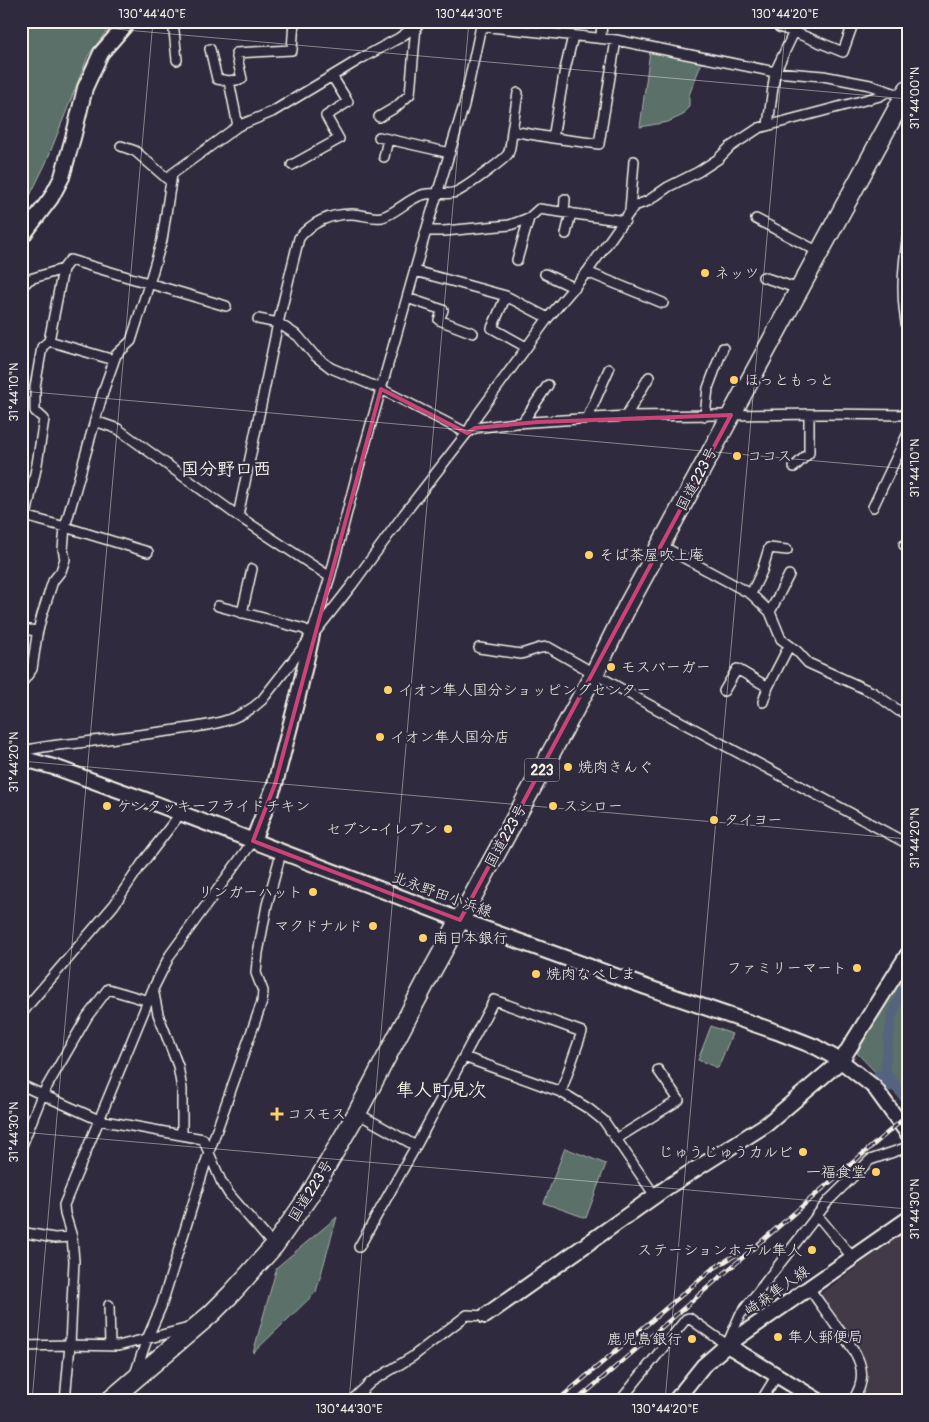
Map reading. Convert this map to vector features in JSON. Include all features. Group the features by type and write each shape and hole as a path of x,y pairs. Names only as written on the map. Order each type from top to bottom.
{"highway":[{"name":"国道223号","path":"108,1401 211,1314 231,1294 274,1246 309,1196 357,1113 594,674 628,605 662,546 902,93"}],"main road":[{"path":"21,238 51,198 62,177 85,88 101,53 129,21"},
{"path":"253,841 275,784 312,635"},
{"name":"北永野田小浜線","path":"21,758 57,768 460,920 816,1047 841,1061 874,1086 908,1134"},
{"path":"485,1316 655,1196 767,1124 841,1061 907,957"},
{"name":"崎森隼人線","path":"675,1401 703,1366 727,1345 908,1219"},
{"path":"727,1345 819,1401"}],"street":[{"path":"173,21 177,60"},
{"path":"210,48 217,79 229,81 242,79 236,53 292,50 294,21"},
{"path":"601,37 602,21"},
{"path":"782,21 779,27 844,52 854,21"},
{"path":"21,684 32,670 38,631 53,580 61,571 65,560 63,549 65,527 114,360 116,355 131,341 149,284 162,240 172,174 238,126 272,112 420,24"},
{"path":"379,117 396,107 410,94 420,24"},
{"path":"312,635 330,577 426,230 464,105 481,24 573,36 601,37 776,72 823,76 902,93"},
{"path":"768,126 776,72 794,32"},
{"path":"553,138 564,74 573,36"},
{"path":"512,131 599,144 616,40"},
{"path":"292,165 339,140 326,116 348,102 332,76"},
{"path":"229,81 238,126"},
{"path":"238,516 278,323 299,238 307,229 319,221 352,214 376,218 384,216 422,194 456,192 500,162 508,153 518,93"},
{"path":"21,752 225,722 241,716 254,708 352,585 467,433 478,414 526,347 548,318 575,288 634,206 648,201 668,187 698,172 759,128 880,96 902,93"},
{"path":"384,157 383,138 450,153"},
{"path":"121,146 135,152 171,182"},
{"path":"630,212 634,161"},
{"path":"565,199 568,213 566,234"},
{"path":"426,230 444,231 510,225 528,218 539,209 624,221"},
{"path":"518,260 528,218"},
{"path":"756,219 819,252"},
{"path":"908,233 902,296 908,332"},
{"path":"148,552 24,516 37,464 44,420 35,411 35,388 42,347 49,342 63,269 70,260 226,306"},
{"path":"21,287 30,279 63,269"},
{"path":"415,271 506,296 548,318"},
{"path":"587,272 663,303"},
{"path":"545,274 575,288"},
{"path":"763,277 799,289"},
{"path":"506,296 492,328 526,347"},
{"path":"407,298 443,310 440,320 457,331 473,333"},
{"path":"258,319 278,323 298,336 314,355 331,368 381,389 467,433"},
{"path":"49,342 114,360"},
{"path":"705,416 708,388 723,348"},
{"path":"587,419 609,369"},
{"path":"626,416 649,377"},
{"path":"522,423 548,385"},
{"path":"794,467 809,453 809,414"},
{"path":"467,433 475,428 626,416 908,415"},
{"path":"95,421 118,429 238,516 330,577"},
{"path":"873,507 903,453 908,432"},
{"path":"662,546 751,594 770,612 781,639 797,651 808,663 874,694 895,709 908,715"},
{"path":"751,594 762,572 769,548 787,550"},
{"path":"242,613 252,569"},
{"path":"770,612 789,575"},
{"path":"218,606 304,629 312,635"},
{"path":"21,629 38,631"},
{"path":"763,702 768,687 789,646"},
{"path":"479,648 521,654 548,647 594,674 908,844"},
{"path":"724,691 737,669 768,687"},
{"path":"21,1015 114,905 141,865 180,814"},
{"path":"65,1401 74,1261 72,1237 64,1205 153,989 170,955 253,841"},
{"path":"126,1401 147,1339 161,1306 209,1152 262,1002 263,991 256,973 258,952 267,905 281,853"},
{"path":"21,1148 42,1095 87,1017 108,989 149,1001"},
{"path":"153,989 158,1014 178,1066 182,1089 182,1134"},
{"path":"359,1247 416,1146 494,1000 582,1032 561,1092"},
{"path":"464,1057 561,1092 589,1109 604,1121 655,1196"},
{"path":"616,1139 679,1100 658,1070"},
{"path":"21,1085 99,1120 203,1139 221,1181 229,1194 274,1246"},
{"path":"357,1113 416,1146"},
{"path":"620,1401 686,1319 689,1318 727,1345 740,1315 830,1200 870,1160 908,1147"},
{"path":"818,1215 853,1258"},
{"path":"21,1232 54,1238 72,1237"},
{"path":"809,1288 854,1350 859,1362 862,1382 852,1401"},
{"path":"109,1304 110,1346"},
{"path":"351,1401 371,1382 412,1357 467,1315 485,1316"},
{"path":"21,1346 118,1346 194,1327"},
{"path":"761,1401 777,1375"}],"highlighted area":[{"path":"381,389 467,433 475,428 538,422 731,415 460,920 253,841 275,784"}],"shaded area":[{"path":"908,1229 908,1401 859,1401 868,1384 865,1359 821,1294"}],"green space":[{"path":"21,21 114,21 88,56 46,163 21,214"},
{"path":"650,51 702,62 689,95 689,106 683,115 668,122 640,127"},
{"path":"902,972 908,975 908,1106 857,1053"},
{"path":"711,1026 732,1034 718,1068 698,1060"},
{"path":"565,1148 606,1164 586,1218 544,1203"},
{"path":"337,1217 316,1292 253,1353 277,1267"}],"waterway":[{"path":"908,976 891,1019 885,1066 887,1073 908,1104"},
{"path":"878,1074 891,1087"}],"railway":[{"path":"576,1401 908,1115"},
{"path":"557,1401 711,1270 737,1254"}],"place":[{"name":"ネッツ","path":"705,273"},
{"name":"ほっともっと","path":"734,380"},
{"name":"ココス","path":"737,456"},
{"name":"そば茶屋吹上庵","path":"589,555"},
{"name":"モスバーガー","path":"611,667"},
{"name":"イオン隼人国分ショッピングセンター","path":"388,690"},
{"name":"イオン隼人国分店","path":"380,737"},
{"name":"焼肉きんぐ","path":"568,767"},
{"name":"ケンタッキーフライドチキン","path":"107,806"},
{"name":"スシロー","path":"553,806"},
{"name":"タイヨー","path":"714,820"},
{"name":"セブン-イレブン","path":"448,829"},
{"name":"リンガーハット","path":"313,892"},
{"name":"マクドナルド","path":"373,926"},
{"name":"南日本銀行","path":"423,938"},
{"name":"ファミリーマート","path":"857,968"},
{"name":"焼肉なべしま","path":"536,974"},
{"name":"コスモス","path":"277,1114"},
{"name":"じゅうじゅうカルビ","path":"803,1152"},
{"name":"一福食堂","path":"876,1172"},
{"name":"ステーションホテル隼人","path":"812,1250"},
{"name":"隼人郵便局","path":"778,1337"},
{"name":"鹿児島銀行","path":"692,1339"}],"district":[{"name":"国分野口西","path":"226,469"},
{"name":"隼人町見次","path":"441,1090"}]}
